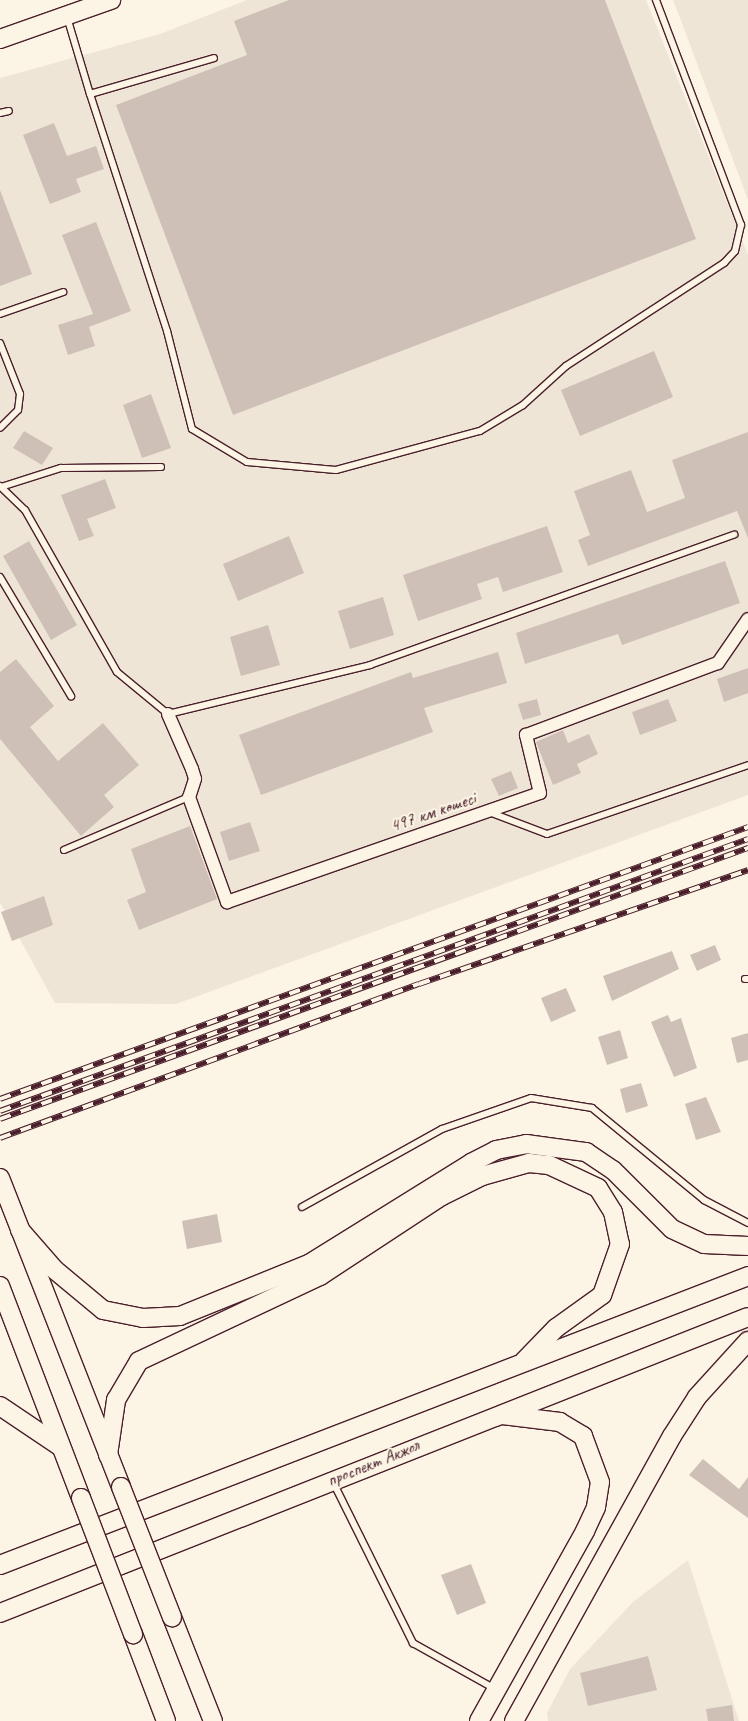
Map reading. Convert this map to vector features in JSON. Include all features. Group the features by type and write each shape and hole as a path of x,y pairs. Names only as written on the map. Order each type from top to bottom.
{"main road":[{"path":"0,38 111,0"},
{"path":"20,1230 61,1276 103,1310 143,1318 180,1316 309,1264 472,1162 496,1150 526,1144 586,1152 613,1170 672,1229 704,1244 748,1246"},
{"path":"108,1455 116,1400 138,1361 312,1280 482,1176 529,1163 549,1164 598,1188 614,1212 620,1244 602,1296 556,1328 524,1361"},
{"path":"0,1178 213,1721"},
{"path":"0,1565 748,1276"},
{"path":"0,1286 166,1721"},
{"name":"проспект Акжол","path":"0,1613 494,1415 748,1317"},
{"path":"517,1719 672,1436 697,1397 748,1341"},
{"path":"0,1406 61,1447"},
{"path":"479,1721 589,1523 600,1482 583,1436 560,1422 494,1415"}],"street":[{"name":"497 км көшесі","path":"168,714 195,780 189,797 227,902 540,793 526,735 718,663 748,619"}],"lane":[{"path":"66,15 167,330 192,429 247,462 336,470 480,431 523,405 566,366 724,263 735,251 741,225 656,0"},
{"path":"90,94 214,58"},
{"path":"0,113 9,111"},
{"path":"0,314 63,292"},
{"path":"0,343 20,394 18,410 0,428"},
{"path":"161,468 60,468 1,486 25,510 117,672 168,714 370,664 734,535"},
{"path":"0,577 71,696"},
{"path":"488,811 548,834 748,765"},
{"path":"64,850 189,797"},
{"path":"302,1207 442,1128 531,1098 592,1108 704,1200 748,1223"},
{"path":"332,1480 413,1643 496,1690"}],"shaded area":[{"path":"247,0 646,0 748,255 748,795 176,1004 55,1003 0,903 0,78 160,34"},
{"path":"673,0 748,0 748,200 680,18"},
{"path":"688,1560 739,1721 548,1721 547,1713 570,1669 633,1602"}],"building":[{"path":"289,0 605,0 696,239 233,415 116,105 247,55 234,21"},
{"path":"54,123 67,156 96,146 104,169 76,179 81,192 50,204 23,135"},
{"path":"0,190 32,274 0,286"},
{"path":"96,222 131,311 89,327 95,346 68,355 58,325 93,314 62,235"},
{"path":"654,351 673,397 580,436 561,390"},
{"path":"151,394 171,448 142,458 123,405"},
{"path":"24,431 53,448 42,465 13,448"},
{"path":"748,432 748,538 737,511 588,566 578,540 590,535 574,491 631,470 647,512 685,498 672,460"},
{"path":"105,479 116,508 87,519 94,536 79,541 61,495"},
{"path":"547,526 563,572 503,592 498,577 477,584 482,599 418,621 403,575"},
{"path":"289,536 304,573 238,601 223,564"},
{"path":"29,541 77,625 51,640 3,556"},
{"path":"725,561 740,603 622,645 618,634 525,664 516,633"},
{"path":"383,597 394,635 350,649 338,611"},
{"path":"268,625 280,665 241,676 230,637"},
{"path":"498,652 507,683 424,708 433,732 261,795 239,735 411,672 413,678"},
{"path":"16,659 54,706 30,727 58,761 103,723 139,765 104,795 114,807 81,836 0,739 0,672"},
{"path":"748,668 748,693 724,702 717,679"},
{"path":"537,699 541,715 523,720 518,704"},
{"path":"668,699 677,721 640,735 632,712"},
{"path":"563,730 568,743 589,734 598,754 577,764 581,773 553,785 536,742"},
{"path":"511,771 518,788 499,796 491,779"},
{"path":"250,822 260,851 229,861 220,832"},
{"path":"190,826 217,899 139,930 127,900 146,892 131,849"},
{"path":"44,896 53,925 12,941 1,912"},
{"path":"715,945 721,960 697,971 690,955"},
{"path":"672,951 679,969 612,1001 603,976"},
{"path":"566,988 576,1011 551,1022 541,998"},
{"path":"668,1015 671,1022 681,1018 697,1068 674,1077 651,1022"},
{"path":"620,1030 628,1058 607,1065 598,1037"},
{"path":"748,1033 748,1060 737,1063 731,1038"},
{"path":"641,1083 648,1106 626,1113 620,1089"},
{"path":"706,1097 721,1132 696,1140 685,1104"},
{"path":"217,1214 222,1242 187,1249 182,1221"},
{"path":"703,1459 739,1489 748,1477 748,1518 689,1475"},
{"path":"471,1564 486,1603 457,1615 441,1575"},
{"path":"648,1656 657,1690 588,1706 580,1673"},
{"path":"732,1705 734,1721 708,1721 706,1709"}],"railway":[{"path":"0,1099 748,827"},
{"path":"0,1111 748,839"},
{"path":"0,1119 748,848"},
{"path":"0,1138 419,984 748,870"}]}
